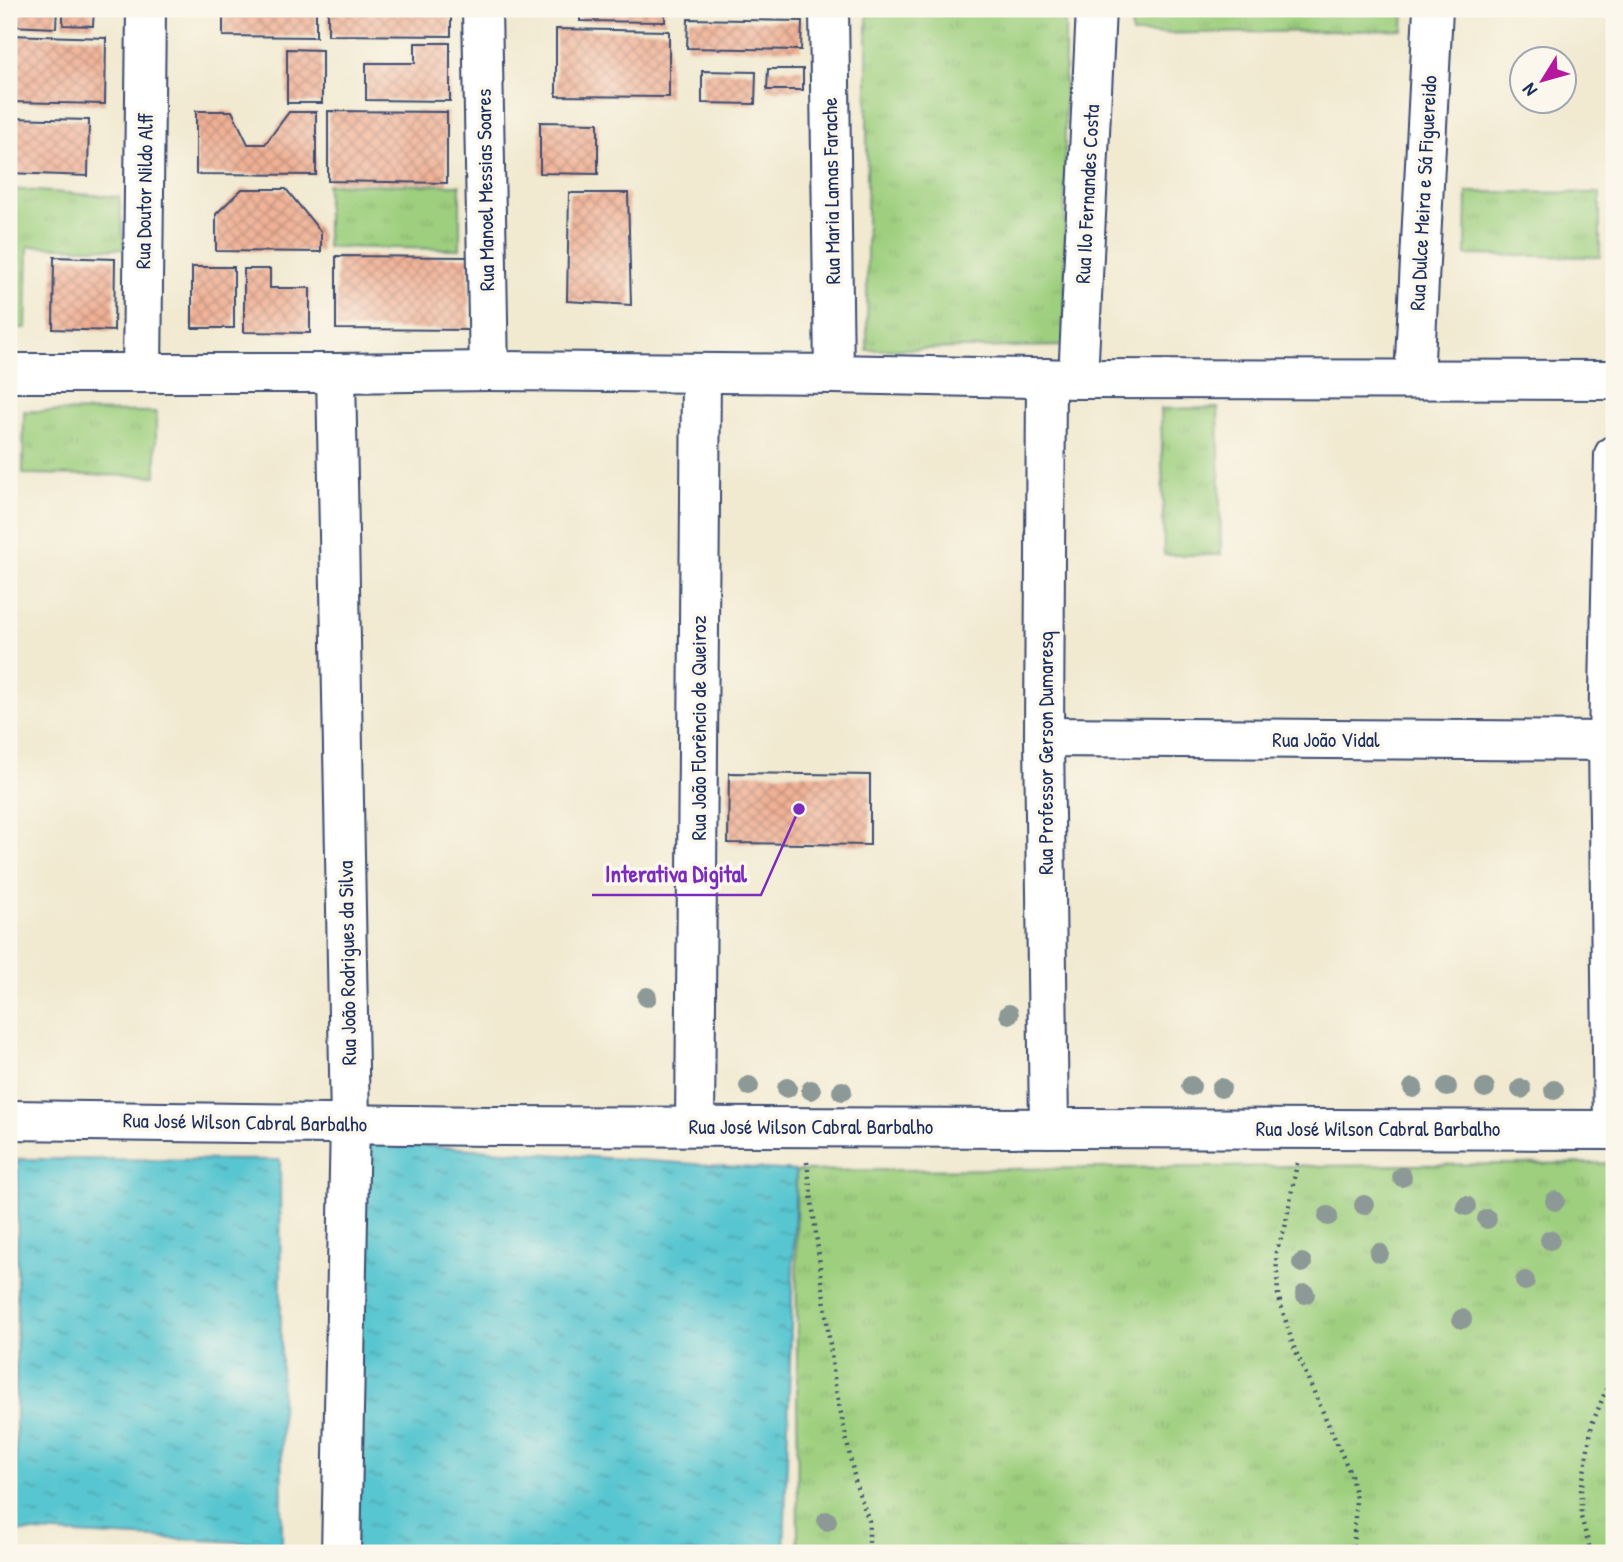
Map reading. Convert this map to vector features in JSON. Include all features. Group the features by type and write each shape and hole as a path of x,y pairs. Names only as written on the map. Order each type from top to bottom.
{"street":[{"name":"Rua Doutor Nildo Alff","path":"142,373 146,9"},
{"name":"Rua Manoel Messias Soares","path":"482,9 489,371"},
{"name":"Rua Maria Lamas Farache","path":"829,9 834,374"},
{"name":"Rua Ilo Fernandes Costa","path":"1062,378 1096,9"},
{"name":"Rua Dulce Meira e Sá Figuereido","path":"1414,378 1433,9"},
{"path":"9,373 489,371 1062,378 1614,380"},
{"name":"Rua João Rodrigues da Silva","path":"336,373 350,1123 341,1553"},
{"name":"Rua João Florêncio de Queiroz","path":"695,1126 701,373"},
{"name":"Rua Professor Gerson Dumaresq","path":"1049,1128 1044,737 1062,378"},
{"path":"1613,1129 1608,741 1614,454"},
{"name":"Rua João Vidal","path":"1044,737 1608,741"},
{"name":"Rua José Wilson Cabral Barbalho","path":"9,1120 491,1126 1613,1129"}],"path":[{"path":"803,1127 835,1385 856,1485 869,1521 869,1553"},
{"path":"1295,1128 1297,1167 1276,1252 1278,1295 1293,1345 1351,1475 1356,1498 1353,1553"},
{"path":"1591,1553 1581,1517 1581,1490 1592,1424 1614,1371"}],"green space":[{"path":"867,9 1065,9 1065,346 867,350"},
{"path":"1131,9 1404,9 1403,30 1132,34"},
{"path":"327,184 460,185 460,249 327,247"},
{"path":"9,189 119,197 124,249 28,246 26,328 9,328"},
{"path":"1467,192 1600,193 1600,257 1466,255"},
{"path":"1218,408 1221,555 1164,555 1161,409"},
{"path":"24,411 156,412 156,476 23,474"},
{"path":"1614,1163 1614,1553 798,1553 796,1171"}],"water":[{"path":"355,1141 796,1171 784,1553 352,1553"},
{"path":"18,1159 280,1160 282,1544 15,1531"}],"building":[{"path":"9,9 57,9 56,28 9,26"},
{"path":"63,9 94,9 93,26 63,25"},
{"path":"223,9 316,9 316,37 223,36"},
{"path":"328,9 451,9 451,36 328,35"},
{"path":"580,9 665,9 665,22 580,21"},
{"path":"688,19 802,21 801,50 687,48"},
{"path":"556,29 669,31 669,97 556,96"},
{"path":"9,35 106,38 105,104 9,102"},
{"path":"415,43 450,43 450,101 366,100 366,63 415,63"},
{"path":"287,49 322,50 322,103 287,103"},
{"path":"768,69 803,69 803,90 767,90"},
{"path":"702,71 756,72 755,104 702,103"},
{"path":"196,111 232,111 248,144 265,144 289,112 316,112 316,175 196,174"},
{"path":"328,111 447,112 447,183 328,181"},
{"path":"9,118 89,120 88,176 9,173"},
{"path":"540,122 598,123 598,174 540,173"},
{"path":"242,189 286,189 321,232 321,252 216,251 216,214"},
{"path":"569,193 628,193 631,305 567,301"},
{"path":"336,256 469,257 469,330 336,329"},
{"path":"54,257 115,259 114,331 53,329"},
{"path":"192,267 234,267 234,328 192,328"},
{"path":"244,269 270,269 270,288 310,288 310,333 244,332"},
{"path":"729,773 870,775 870,845 728,843"}],"place":[{"name":"Interativa Digital","path":"799,809"}]}
